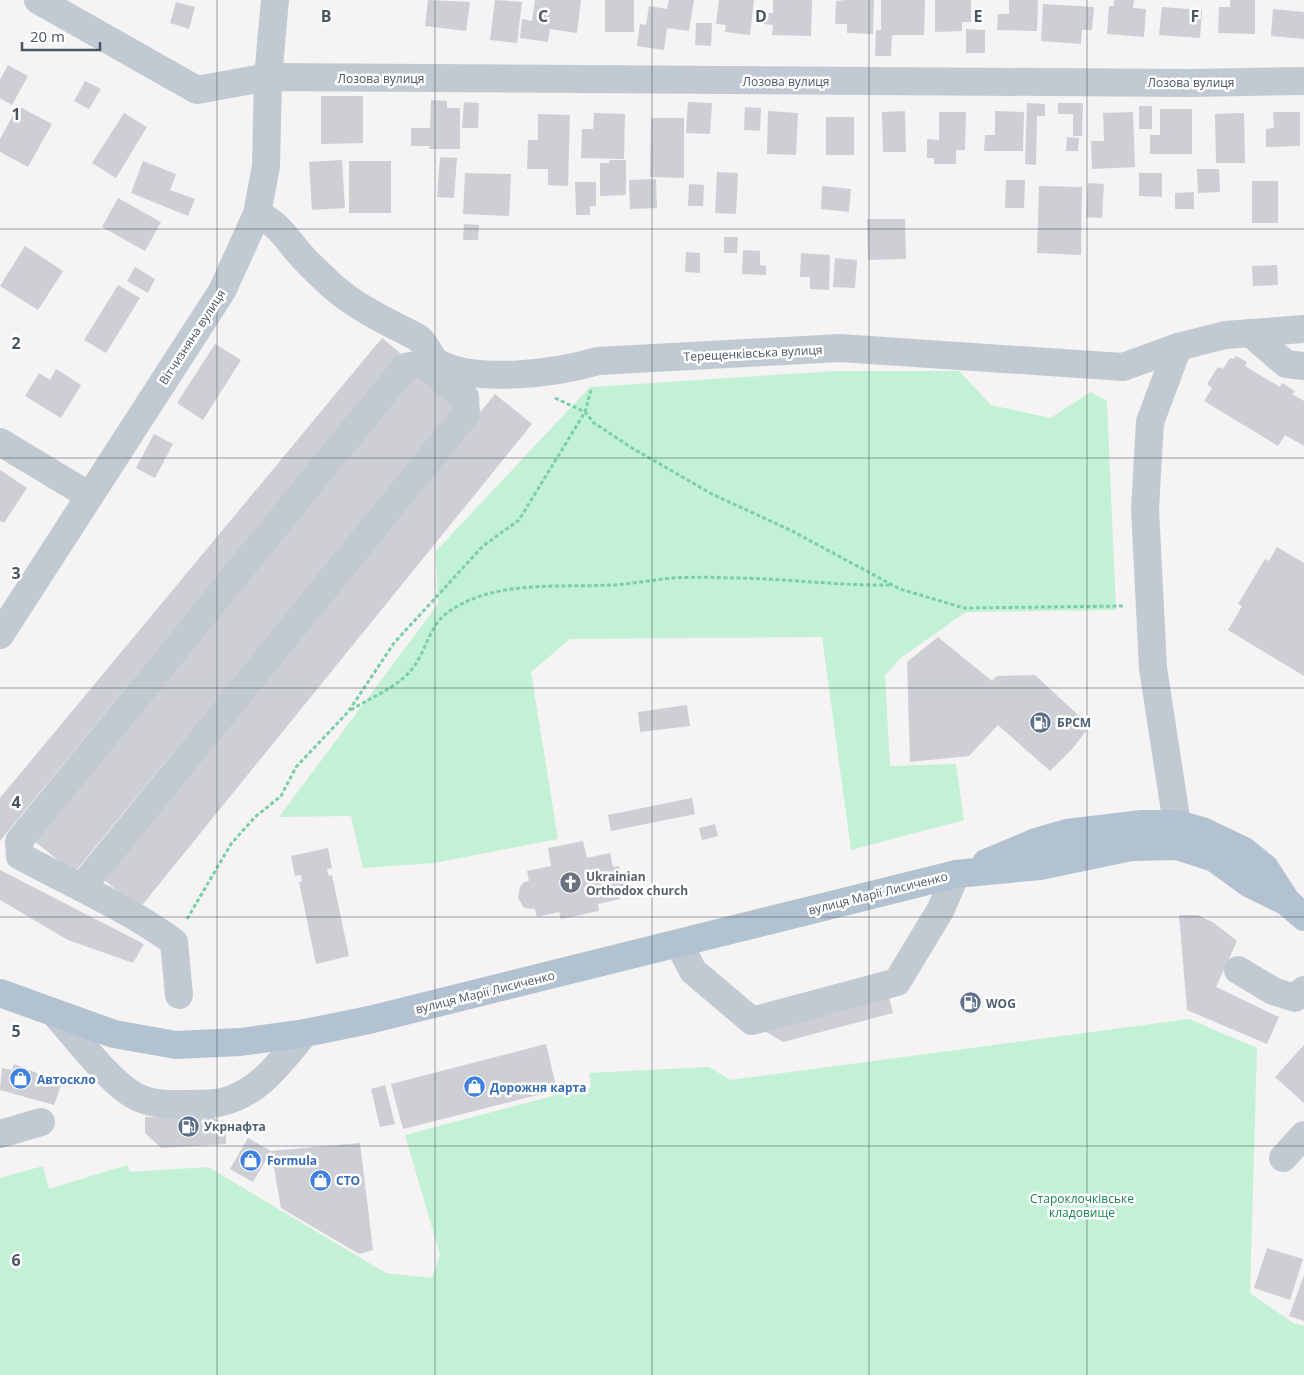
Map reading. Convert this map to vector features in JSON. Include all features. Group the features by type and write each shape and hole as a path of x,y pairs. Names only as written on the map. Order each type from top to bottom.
{"main road":[{"name":"вулиця Марії Лисиченко","path":"0,994 114,1034 176,1045 240,1042 305,1033 368,1020 679,944 962,872 1036,842 1067,833 1142,824 1177,824 1202,831 1244,851 1265,868 1296,909"},
{"name":"вулиця Марії Лисиченко","path":"962,872 1040,866 1131,847 1178,846 1214,858 1250,884 1296,909"}],"street":[{"name":"Лозова вулиця","path":"38,0 197,90 268,77 1179,83 1304,81"},
{"name":"Вітчизняна вулиця","path":"0,635 88,495 222,291 257,214 266,166 268,77 275,0"},
{"name":"Терещенківська вулиця","path":"257,214 273,222 301,255 339,291 365,310 422,340 436,362 467,374 494,374 572,368 598,361 840,348 1123,367 1174,356 1225,335 1304,329"},
{"path":"1250,333 1286,364 1304,366"},
{"path":"1174,356 1150,422 1145,509 1153,668 1177,824"},
{"path":"81,888 466,414 465,397 422,364 405,367 19,841 20,856 151,925 174,942 179,995"},
{"path":"0,442 88,495"},
{"path":"679,944 693,971 752,1021 897,982 962,872"},
{"path":"1238,970 1273,991 1295,998 1304,990"},
{"path":"56,1015 119,1084 138,1098 159,1104 221,1103 238,1096 256,1087 267,1078 305,1033"},
{"path":"0,1134 41,1122"},
{"path":"1282,1158 1304,1135"}],"path":[{"path":"174,942 231,844 255,817 281,796 296,767 348,712 394,643 483,546 519,520 585,412 598,361"},
{"path":"548,396 585,412 594,423 632,448 712,494 792,531 900,589 964,608 1150,605"},
{"path":"348,712 390,689 415,665 428,639 445,614 484,594 551,585 612,585 672,578 795,580 844,586 892,585"}],"green space":[{"path":"836,371 959,371 991,405 1050,418 1091,392 1107,401 1116,610 966,612 902,657 885,675 890,766 956,764 964,820 851,850 822,637 570,639 531,672 558,839 434,863 363,868 351,816 279,817 438,604 436,551 590,387"},
{"name":"Староклочківське кладовище","path":"1189,1019 1257,1048 1250,1293 1293,1323 1304,1326 1304,1375 0,1375 0,1178 43,1166 49,1189 127,1165 130,1172 208,1167 386,1273 432,1278 440,1255 405,1135 564,1093 591,1088 589,1073 709,1067 730,1080"}],"building":[{"path":"428,0 470,2 466,31 425,26"},
{"path":"495,0 522,2 517,43 490,40"},
{"path":"535,0 581,0 577,33 550,29 548,42 520,38 522,19 532,21"},
{"path":"605,0 634,0 634,32 605,32"},
{"path":"669,0 694,0 689,31 667,28 664,50 637,46 640,24 646,25 649,6 667,9"},
{"path":"719,0 754,0 750,35 725,32 726,25 716,24"},
{"path":"773,0 812,0 811,36 772,35 773,25 763,24 763,13 773,13"},
{"path":"874,0 873,34 847,33 847,24 835,24 836,1"},
{"path":"881,0 925,0 924,35 892,35 891,56 875,56 876,30 881,30"},
{"path":"935,0 971,0 971,22 962,22 962,31 935,32"},
{"path":"1009,0 1038,0 1037,31 997,30 998,14 1009,14"},
{"path":"1114,0 1134,0 1133,8 1146,9 1144,37 1107,34 1109,6 1114,6"},
{"path":"1230,0 1255,0 1255,34 1218,33 1219,7 1230,7"},
{"path":"176,2 195,7 189,29 170,23"},
{"path":"1043,4 1094,7 1092,30 1082,30 1081,44 1041,41"},
{"path":"1162,7 1202,10 1200,38 1159,35"},
{"path":"1273,9 1304,12 1304,39 1271,36"},
{"path":"696,23 712,23 711,46 695,45"},
{"path":"966,29 985,30 985,53 966,53"},
{"path":"8,65 28,76 12,105 0,98 0,80"},
{"path":"85,81 101,89 89,109 74,101"},
{"path":"321,96 363,96 363,143 321,144"},
{"path":"431,100 447,101 447,108 460,108 460,149 429,149 430,146 411,146 411,128 430,128"},
{"path":"464,102 479,103 478,128 462,128"},
{"path":"688,102 712,103 710,134 686,133"},
{"path":"1027,103 1045,104 1045,116 1037,116 1036,165 1025,164"},
{"path":"1058,103 1083,103 1082,136 1073,136 1073,114 1058,114"},
{"path":"18,106 52,124 28,167 0,152 0,139"},
{"path":"1139,106 1152,106 1152,129 1139,129"},
{"path":"745,107 761,108 760,131 744,130"},
{"path":"1160,109 1192,109 1192,154 1150,154 1150,135 1160,135"},
{"path":"768,111 798,113 796,155 767,154"},
{"path":"905,111 906,152 883,152 882,112"},
{"path":"995,111 1024,112 1023,151 984,151 985,135 995,135"},
{"path":"939,112 966,112 965,150 956,150 956,164 934,164 934,158 927,158 927,139 939,140"},
{"path":"1133,112 1135,167 1092,169 1091,141 1104,141 1103,113"},
{"path":"1273,112 1300,112 1300,146 1266,147 1266,129 1274,128"},
{"path":"124,113 147,127 116,178 92,163"},
{"path":"594,113 625,114 624,159 581,158 582,129 593,129"},
{"path":"1244,113 1245,163 1216,163 1215,114"},
{"path":"538,114 570,115 568,186 548,185 548,169 527,169 528,140 538,140"},
{"path":"826,117 854,117 854,155 826,155"},
{"path":"651,118 684,118 684,178 650,177"},
{"path":"1067,137 1079,138 1078,151 1066,151"},
{"path":"440,157 457,158 454,198 437,197"},
{"path":"342,160 345,208 312,210 309,162"},
{"path":"609,160 626,160 626,195 600,196 600,163 610,163"},
{"path":"143,161 176,174 170,190 195,199 188,216 131,193"},
{"path":"349,161 391,161 391,213 349,213"},
{"path":"1197,169 1219,169 1220,192 1198,193"},
{"path":"717,172 738,173 736,214 715,213"},
{"path":"465,173 511,174 509,216 463,214"},
{"path":"1139,173 1162,173 1162,197 1139,196"},
{"path":"656,179 657,208 630,209 629,180"},
{"path":"1006,180 1025,180 1024,208 1005,208"},
{"path":"1252,181 1278,181 1278,223 1252,223"},
{"path":"575,182 596,182 596,206 590,206 590,215 576,215"},
{"path":"1088,183 1104,184 1102,218 1086,217"},
{"path":"689,184 704,185 703,206 688,206"},
{"path":"822,186 851,189 849,212 821,209"},
{"path":"1039,186 1082,187 1081,255 1037,253"},
{"path":"1194,192 1194,209 1175,209 1175,193"},
{"path":"118,198 161,222 145,251 102,227"},
{"path":"867,219 905,219 906,259 868,260"},
{"path":"464,224 479,225 478,240 463,240"},
{"path":"724,237 738,237 737,253 724,253"},
{"path":"25,246 63,271 38,310 0,286"},
{"path":"743,250 760,251 760,265 766,266 766,275 742,274"},
{"path":"686,252 700,253 700,273 685,272"},
{"path":"801,253 830,255 829,290 810,289 810,277 800,277"},
{"path":"835,258 857,260 855,288 833,287"},
{"path":"1277,265 1278,285 1253,286 1252,266"},
{"path":"135,267 155,279 148,293 127,281"},
{"path":"118,285 140,298 106,353 84,340"},
{"path":"382,338 400,353 0,841 0,798"},
{"path":"215,344 241,360 203,420 177,403"},
{"path":"1236,356 1247,362 1245,366 1280,387 1282,383 1295,391 1292,394 1304,401 1304,446 1285,435 1278,446 1204,401 1212,388 1207,384 1218,367 1223,369 1230,358 1234,359"},
{"path":"56,369 81,385 61,418 25,396 39,373 50,380"},
{"path":"417,373 456,407 74,873 33,840"},
{"path":"495,394 532,424 139,909 103,879"},
{"path":"154,434 173,444 155,478 136,468"},
{"path":"0,470 27,488 4,523 0,521"},
{"path":"1277,547 1304,563 1304,676 1228,630 1242,606 1238,604 1265,559 1269,561"},
{"path":"938,637 992,681 997,676 1035,675 1078,715 1082,715 1092,723 1073,748 1050,771 998,725 969,756 910,762 907,662"},
{"path":"687,705 690,726 640,732 638,712"},
{"path":"692,798 695,814 611,831 608,815"},
{"path":"715,824 718,836 702,840 699,828"},
{"path":"583,841 587,858 610,853 613,867 619,866 624,886 617,887 620,899 598,904 599,911 561,919 559,912 537,917 535,909 524,908 518,898 520,887 524,882 529,881 527,871 551,866 548,848"},
{"path":"328,848 332,868 327,869 329,876 332,875 349,956 316,964 299,882 302,881 301,875 295,876 291,856"},
{"path":"0,870 144,944 133,963 68,940 0,900"},
{"path":"1179,915 1198,915 1214,923 1237,941 1216,987 1279,1017 1267,1044 1187,1010"},
{"path":"888,993 893,1013 783,1042 763,1030"},
{"name":"Дорожня карта","path":"546,1044 557,1090 403,1129 391,1084"},
{"path":"1304,1045 1304,1103 1275,1077"},
{"path":"14,1064 62,1083 54,1105 0,1090 2,1068 12,1070"},
{"path":"385,1085 395,1124 380,1127 371,1089"},
{"path":"211,1115 226,1127 226,1144 161,1148 145,1133 145,1117"},
{"name":"Formula","path":"248,1138 271,1151 253,1182 230,1169"},
{"name":"СТО","path":"360,1143 373,1250 359,1254 281,1208 271,1151"},
{"path":"1267,1248 1303,1259 1290,1300 1254,1288"},
{"path":"1304,1275 1304,1321 1289,1316"}],"place":[{"name":"БРСМ","path":"1041,722"},
{"name":"Ukrainian Orthodox church","path":"570,883"},
{"name":"WOG","path":"970,1003"},
{"name":"Автоскло","path":"21,1079"},
{"name":"Дорожня карта","path":"474,1087"},
{"name":"Укрнафта","path":"188,1126"},
{"name":"Formula","path":"251,1160"},
{"name":"СТО","path":"320,1180"}]}
